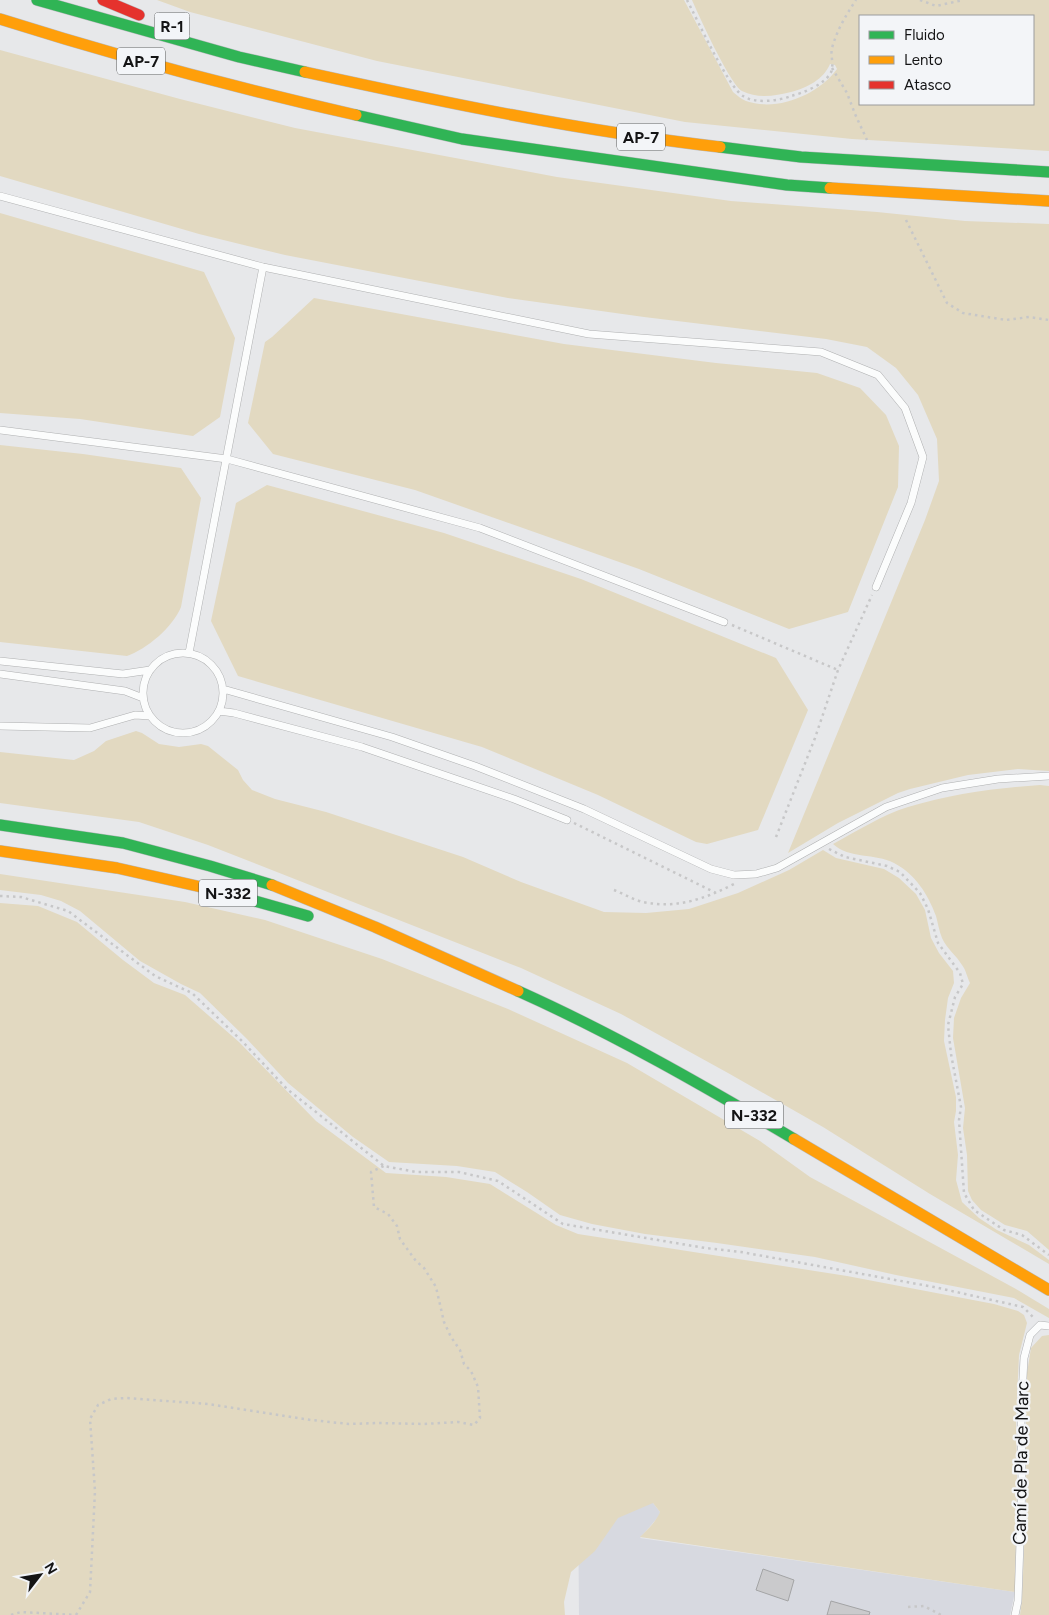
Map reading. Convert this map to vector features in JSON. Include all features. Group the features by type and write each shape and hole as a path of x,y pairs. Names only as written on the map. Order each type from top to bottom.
{"highway":[{"name":"AP-7","path":"37,0 239,57 432,100 651,139 801,157 1049,172"},
{"name":"R-1","path":"103,0 149,19"},
{"name":"AP-7","path":"0,19 73,42 284,99 462,139 787,185 1049,201"},
{"name":"R-1","path":"167,25 221,41 239,57"},
{"path":"219,94 257,103 284,99"},
{"name":"N-332","path":"0,824 123,843 219,869 267,883 375,927 582,1020 623,1041 728,1100 1049,1290"},
{"name":"N-332","path":"0,852 74,861 140,873 251,898 317,919"},
{"name":"N-332","path":"346,928 449,960"}],"lane":[{"path":"0,196 263,267 589,334 821,352 878,375 905,408 924,457 911,503 876,588"},
{"path":"189,653 263,267"},
{"path":"0,430 227,459 480,528 724,622"},
{"path":"189,653 201,657 212,665 219,676 223,689 222,702 219,712 206,726 195,732 182,733 170,731 158,725 150,716 143,698 144,684 150,670 157,662 167,656 189,653"},
{"path":"0,661 123,674 150,670"},
{"path":"0,674 126,691 143,698"},
{"path":"223,689 392,738 466,763 584,810 711,869 734,875 756,874 777,868 886,807 942,788 998,779 1049,776"},
{"path":"219,712 234,713 362,746 514,799 567,820"},
{"path":"0,726 90,728 135,715 150,716"},
{"path":"1040,1325 1049,1326"},
{"name":"Camí de Pla de Marc","path":"1015,1615 1018,1601 1022,1483 1021,1417 1024,1358 1030,1336 1040,1325"}],"path":[{"path":"687,0 737,91 751,99 773,100 811,90 830,74 832,50 838,29 856,0"},
{"path":"920,0 936,6 963,0"},
{"path":"832,68 847,93 868,140"},
{"path":"906,220 947,303 963,313 1006,320 1029,317 1049,320"},
{"path":"776,837 815,738 838,670 876,588"},
{"path":"724,622 838,670"},
{"path":"567,820 716,893"},
{"path":"819,843 845,857 887,866 900,872 920,893 928,909 938,943 960,973 963,984 955,998 948,1025 951,1054 961,1107 959,1120 964,1193 974,1210 1004,1230 1022,1235 1049,1255"},
{"path":"614,890 643,902 671,904 704,899 756,874"},
{"path":"0,896 22,897 68,911 154,976 192,993 243,1042 287,1089 384,1166 416,1172 459,1172 498,1181 563,1224 705,1248 741,1252 934,1287 1023,1307 1040,1325"},
{"path":"11,1615 21,1612 77,1615 90,1592 95,1491 90,1419 98,1405 111,1399 126,1398 208,1404 349,1424 458,1422 474,1425 480,1418 478,1387 471,1371 464,1364 460,1350 444,1322 436,1287 424,1268 416,1261 400,1239 397,1226 388,1214 374,1207 371,1172 384,1166"},
{"path":"908,1607 924,1606 941,1615"}],"shaded area":[{"path":"157,0 684,0 733,92 746,101 758,104 771,104 796,99 819,87 837,69 835,65 830,64 824,74 814,82 791,92 773,96 748,94 737,86 730,76 692,0 1049,0 1049,151 852,139 685,122 377,61 190,12"},
{"path":"0,50 295,128 557,177 731,201 965,221 1049,224 1049,771 1018,769 968,775 910,789 898,793 838,823 788,853 925,520 939,481 937,439 918,395 896,368 867,347 826,339 508,298 285,255 199,234 0,176"},
{"path":"0,213 204,272 235,338 220,417 193,436 80,419 0,413"},
{"path":"314,298 564,344 716,363 817,373 860,388 886,415 899,446 898,487 848,612 789,629 639,569 415,490 273,454 248,423 265,342"},
{"path":"0,445 83,454 181,468 201,498 181,607 172,622 151,643 127,656 0,642"},
{"path":"267,485 444,533 581,579 776,658 808,710 758,830 707,844 696,842 598,795 482,747 238,676 211,621 236,503"},
{"path":"136,731 159,744 179,747 201,744 208,746 238,770 243,780 252,790 275,799 326,812 463,857 521,882 604,912 646,913 689,909 738,893 789,870 823,850 836,858 884,869 899,878 916,894 925,910 931,938 939,953 953,971 954,983 948,998 944,1041 956,1097 954,1122 958,1155 956,1180 962,1202 979,1218 997,1230 1029,1245 1049,1260 1049,1264 930,1194 823,1127 728,1073 621,1014 521,968 208,845 139,822 0,803 0,752 74,760 94,751 106,741"},
{"path":"1040,785 1049,786 1049,1250 1027,1231 1005,1225 981,1210 972,1200 968,1191 967,1155 963,1128 965,1108 953,1038 954,1018 961,998 970,983 963,967 942,938 929,900 920,885 894,863 847,852 833,844 879,819 908,807 973,792"},
{"path":"0,874 185,902 265,920 382,959 508,1009 627,1063 760,1141 810,1177 1016,1289 1049,1309 1049,1318 1014,1298 815,1257 645,1234 592,1224 560,1215 495,1172 457,1166 389,1162 353,1137 288,1083 200,993 140,961 80,911 61,901 41,895 0,890"},
{"path":"0,903 38,906 77,922 154,983 185,995 239,1042 316,1121 386,1173 446,1177 490,1184 556,1225 578,1234 847,1276 994,1304 1018,1311 1024,1315 1027,1323 1019,1355 1016,1420 1015,1592 640,1537 654,1522 660,1512 653,1503 618,1518 595,1551 571,1572 564,1602 565,1615 0,1615"},
{"path":"1049,1335 1049,1615 1020,1615 1026,1500 1026,1379 1031,1348 1042,1336"},
{"path":"578,1489 653,1503 660,1512 659,1516 640,1538 1015,1592 1010,1615 579,1615"}],"building":[{"path":"763,1569 794,1580 788,1601 756,1590"},
{"path":"831,1601 870,1612 869,1615 827,1615"}],"traffic: fast":[{"path":"37,0 239,57 305,72"},
{"path":"356,115 462,139 787,185 830,188"},
{"path":"720,147 801,157 1049,172"},
{"path":"0,825 123,843 272,885"},
{"path":"219,891 308,916"},
{"path":"518,991 624,1043 794,1139"}],"traffic: slow":[{"path":"0,19 177,71 356,115"},
{"path":"305,72 460,105 563,124 720,147"},
{"path":"830,188 1049,201"},
{"path":"0,851 117,868 219,891"},
{"path":"272,885 375,927 518,991"},
{"path":"794,1139 1049,1290"}],"traffic: jam":[{"path":"103,0 139,15"}]}
